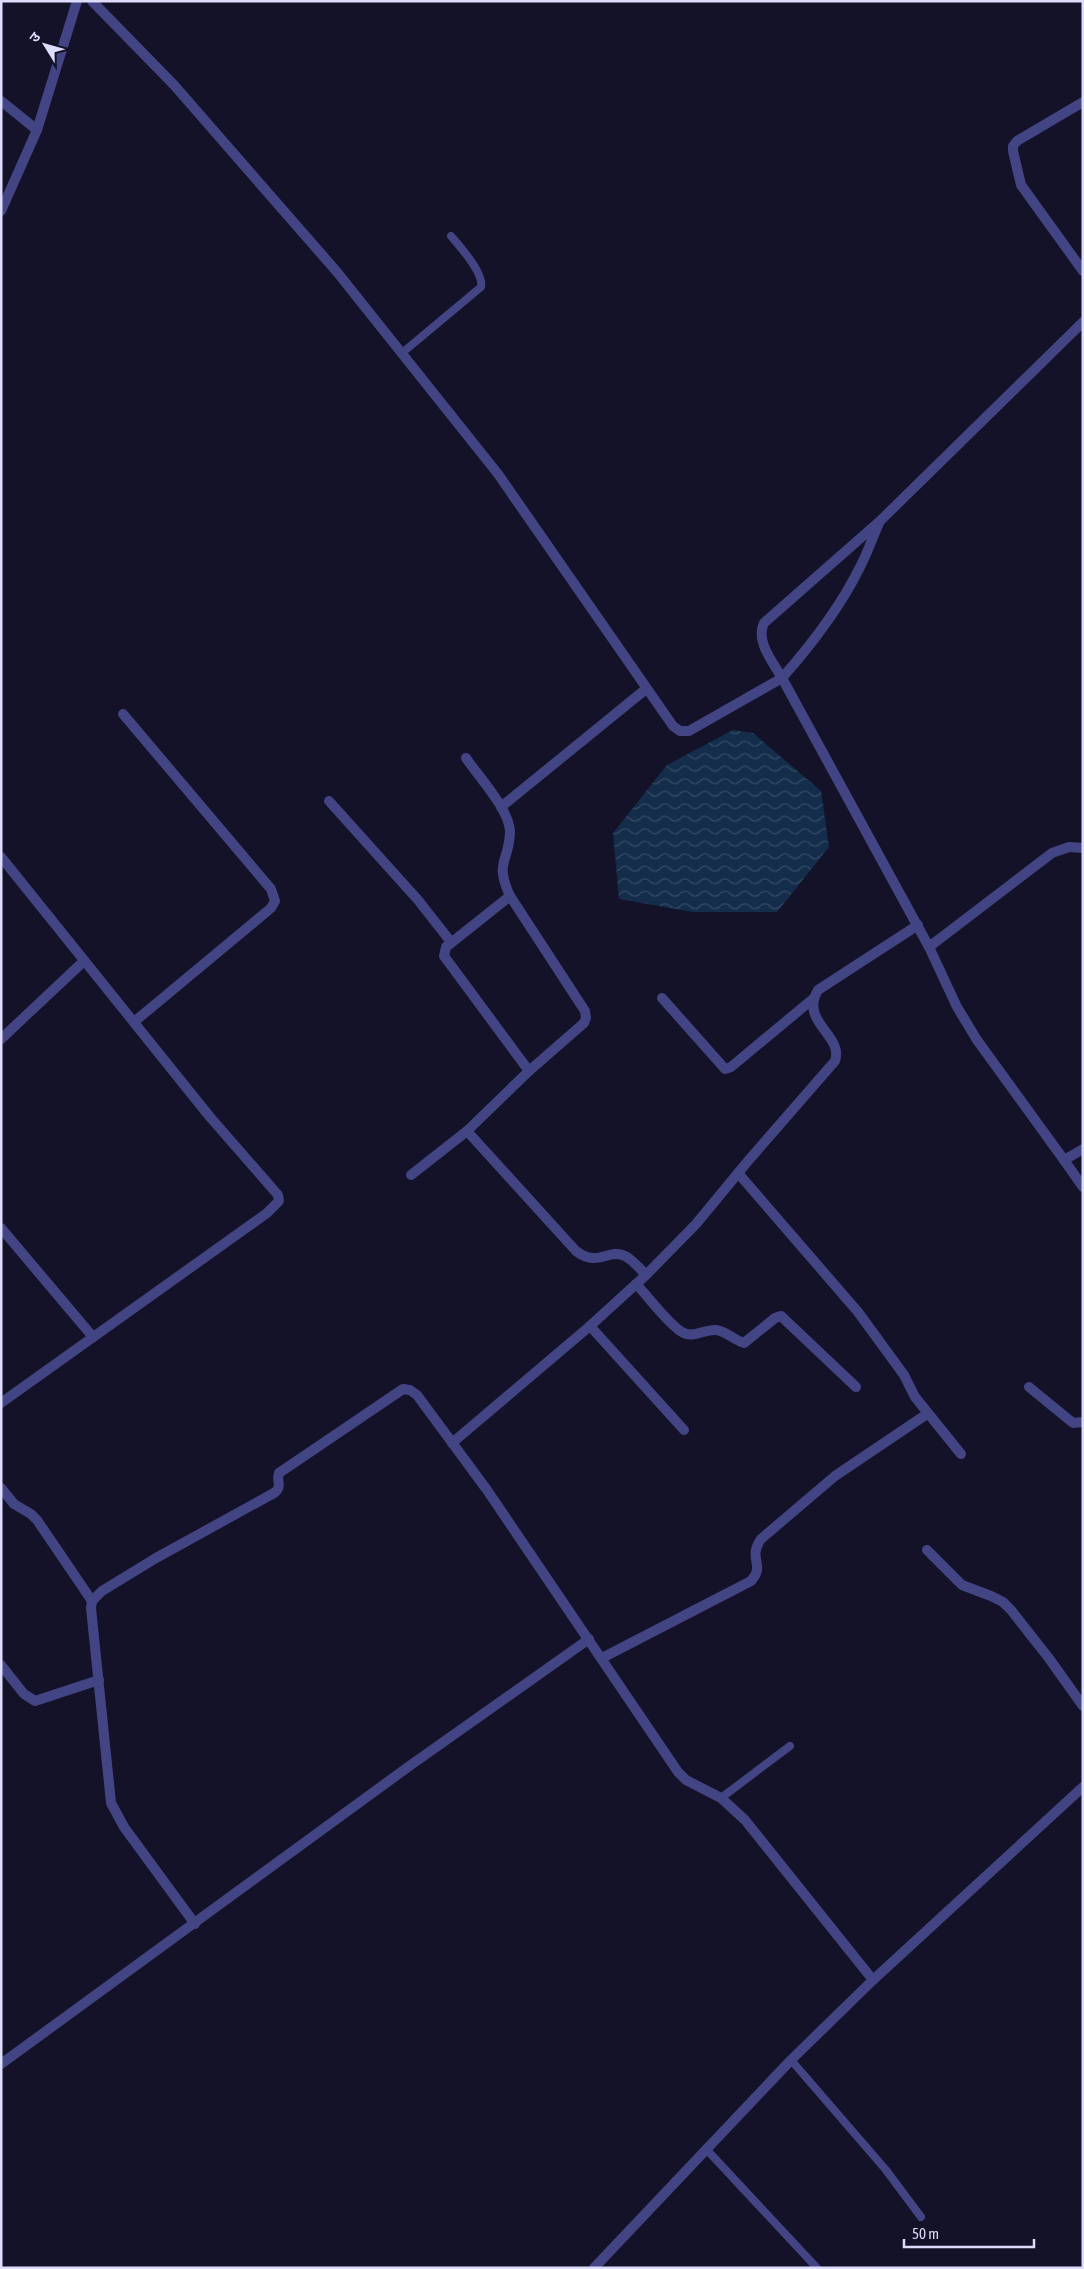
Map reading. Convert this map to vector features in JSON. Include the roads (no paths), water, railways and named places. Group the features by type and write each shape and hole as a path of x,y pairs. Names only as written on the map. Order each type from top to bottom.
{"street":[{"path":"1,211 37,130 77,1"},
{"path":"92,1 174,85 338,272 498,474 646,688 673,726 680,731 689,731 782,678 804,653 833,613 860,567 880,521"},
{"path":"1,100 37,130"},
{"path":"1083,102 1017,141 1013,146 1021,185 1083,271"},
{"path":"1083,322 880,521 764,623 760,631 762,640 782,678 918,925 957,1007 977,1040 1083,1187"},
{"path":"501,807 646,688"},
{"path":"123,714 271,889 275,901 271,908 134,1022"},
{"path":"411,1175 467,1132 528,1071 584,1023 586,1018 585,1012 510,896 503,881 501,870 510,832 509,823 501,807 466,758"},
{"path":"328,800 418,900 452,942"},
{"path":"929,947 1052,853 1069,848 1083,848"},
{"path":"1,857 84,961 278,1195 279,1200 267,1213 1,1403"},
{"path":"510,896 452,942 444,952 446,961 528,1071"},
{"path":"452,1443 590,1326 636,1284 696,1224 835,1061 837,1055 836,1048 815,1016 812,1007 818,990 918,925"},
{"path":"1,1038 84,961"},
{"path":"662,998 725,1069 731,1067 814,998"},
{"path":"467,1132 576,1252 584,1258 592,1259 617,1254 624,1256 646,1274"},
{"path":"1064,1160 1083,1149"},
{"path":"738,1173 858,1312 904,1375 915,1397 927,1414 961,1454"},
{"path":"1,1228 93,1337"},
{"path":"636,1284 682,1333 693,1335 713,1330 723,1332 744,1343 775,1318 782,1316 856,1387"},
{"path":"590,1326 684,1430"},
{"path":"1029,1387 1073,1423 1083,1422"},
{"path":"92,1601 102,1590 156,1558 274,1494 279,1490 280,1485 277,1477 279,1472 323,1444 397,1391 403,1389 410,1390 417,1395 452,1443 589,1639 678,1772 686,1780 721,1798 745,1820 873,1980"},
{"path":"602,1658 751,1581 757,1575 758,1568 754,1554 761,1539 834,1476 927,1414"},
{"path":"1,1488 14,1504 37,1520 92,1601 111,1803 124,1827 196,1924"},
{"path":"927,1550 962,1586 991,1596 1012,1610 1083,1706"},
{"path":"1,2064 196,1924 408,1767 589,1639"},
{"path":"1,1665 24,1694 35,1701 99,1680"},
{"path":"594,2268 791,2060 873,1980 1083,1787"}],"lane":[{"path":"402,353 481,288 480,274 452,236"},
{"path":"721,1798 790,1746"},
{"path":"791,2060 886,2170 921,2217"},
{"path":"707,2150 818,2268"}],"water":[{"path":"733,730 753,733 821,791 829,847 777,912 693,912 619,899 613,833 667,765"}]}
